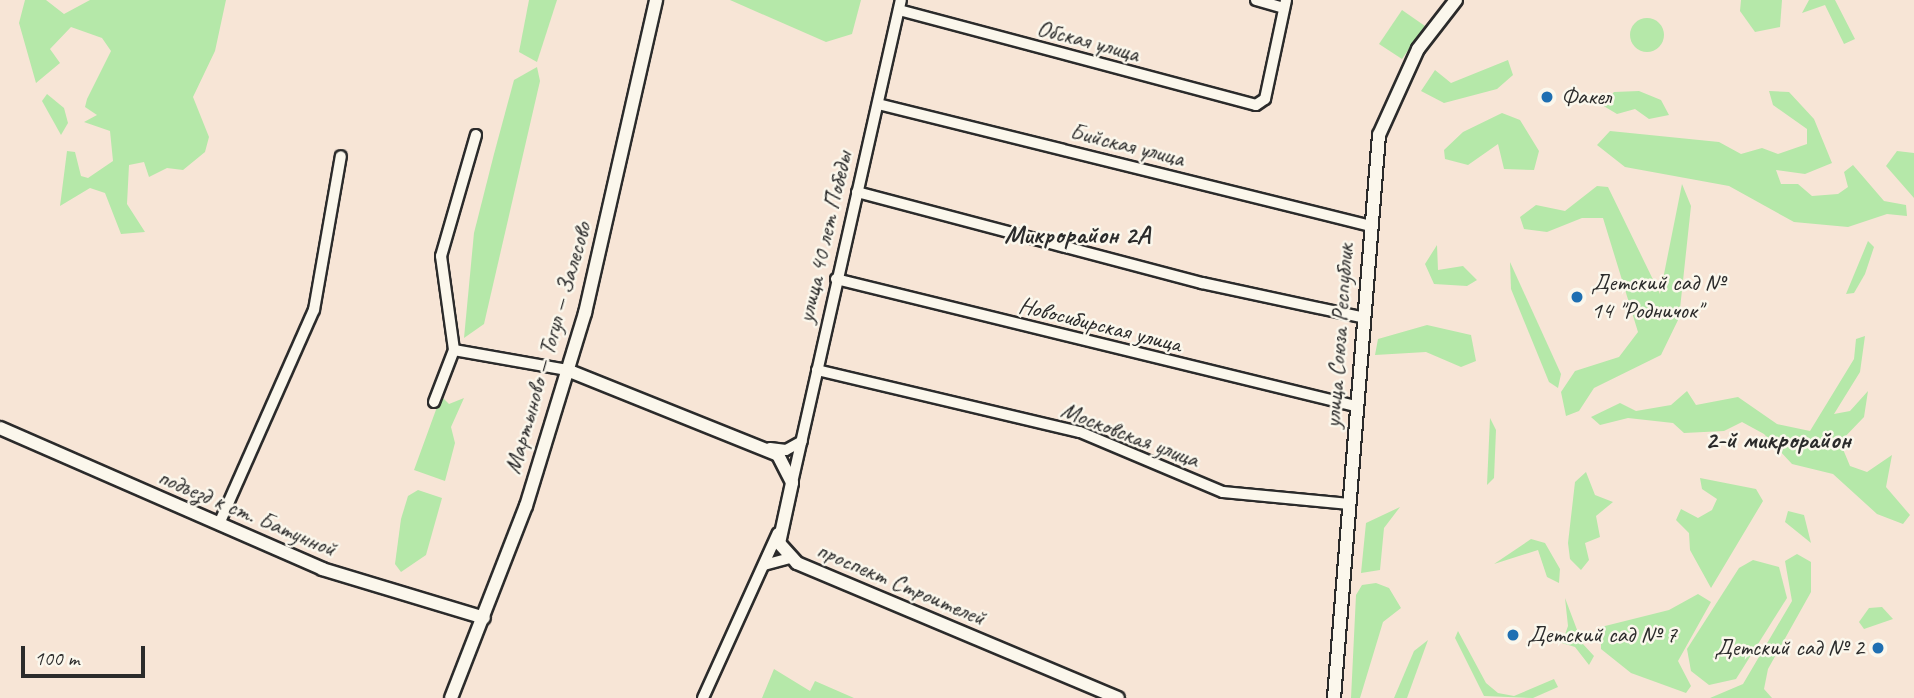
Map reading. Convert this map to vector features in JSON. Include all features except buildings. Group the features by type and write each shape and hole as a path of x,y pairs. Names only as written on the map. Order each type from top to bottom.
{"street":[{"name":"Мартыново — Тогул — Залесово","path":"451,698 484,618 567,370 656,0"},
{"path":"1256,0 1285,4"},
{"name":"улица Союза Республик","path":"1334,698 1367,225 1379,135 1394,92 1456,0"},
{"name":"Обская улица","path":"900,5 1246,103 1265,99 1285,4"},
{"name":"улица 40 лет Победы","path":"792,483 900,5"},
{"name":"Бийская улица","path":"878,104 1367,225"},
{"path":"434,402 454,350 441,256 476,135"},
{"path":"219,524 314,310 341,156"},
{"path":"857,192 1202,283 1361,317"},
{"name":"Новосибирская улица","path":"836,279 1355,406"},
{"path":"454,350 567,370 769,448 786,450 802,441"},
{"name":"Московская улица","path":"817,370 1080,432 1223,492 1349,504"},
{"name":"подъезд к ст. Батунной","path":"0,428 322,569 484,618"},
{"path":"703,698 757,574 778,533 792,483 788,466 769,448"},
{"name":"проспект Строителей","path":"778,533 791,558 1118,698"},
{"path":"757,574 771,559 791,558"}],"green space":[{"path":"25,0 46,0 64,14 90,0 226,0 215,51 193,97 209,137 205,152 183,170 167,168 149,177 144,162 129,165 127,204 145,232 121,234 105,193 90,188 60,206 67,151 75,152 81,176 88,178 113,161 110,131 84,122 97,115 85,107 111,51 102,38 71,27 50,49 60,63 36,83 19,23"},
{"path":"529,0 557,0 537,62 519,52"},
{"path":"730,0 861,0 852,34 826,42"},
{"path":"1741,0 1782,0 1780,27 1755,32 1740,11"},
{"path":"1809,0 1835,0 1855,39 1844,44 1825,5 1802,13"},
{"path":"1402,10 1425,26 1402,59 1379,44"},
{"path":"1647,18 1659,23 1664,35 1659,47 1647,52 1635,47 1630,35 1635,23"},
{"path":"1508,60 1513,75 1497,89 1444,103 1421,91 1435,70 1451,83"},
{"path":"537,67 540,81 484,324 464,338 474,233 494,154 514,80"},
{"path":"1639,91 1661,100 1669,115 1649,119 1635,109 1617,114 1602,105 1614,92"},
{"path":"1769,91 1789,92 1814,119 1832,163 1805,174 1776,170 1781,184 1798,184 1812,196 1838,194 1848,187 1844,172 1853,165 1884,201 1906,205 1907,216 1887,214 1848,227 1794,222 1729,186 1625,167 1597,145 1610,131 1719,142 1741,154 1762,148 1778,154 1807,144 1807,129 1773,105"},
{"path":"47,94 64,108 68,123 61,135 42,101"},
{"path":"1502,113 1520,120 1539,151 1534,170 1504,169 1498,144 1468,165 1445,159 1444,150 1463,132"},
{"path":"1897,151 1914,153 1914,198 1886,166"},
{"path":"1682,184 1691,206 1679,318 1661,355 1594,388 1579,411 1566,416 1561,392 1575,371 1619,357 1638,332 1603,218 1582,218 1547,232 1524,229 1520,217 1536,205 1565,211 1597,186 1608,187 1660,294"},
{"path":"1868,241 1874,247 1865,274 1854,293 1846,294"},
{"path":"1437,245 1438,270 1463,266 1477,280 1467,286 1434,284 1425,264"},
{"path":"1510,262 1561,374 1558,388 1549,382 1511,289"},
{"path":"1427,325 1471,335 1476,361 1461,367 1426,352 1375,355 1378,339"},
{"path":"1865,336 1860,372 1834,414 1850,411 1868,391 1864,417 1840,442 1850,466 1867,472 1892,455 1886,487 1910,515 1903,524 1877,514 1833,474 1792,464 1764,434 1742,422 1724,431 1684,433 1673,423 1628,418 1600,425 1591,417 1620,403 1636,411 1671,405 1687,391 1696,405 1738,397 1777,424 1810,431 1854,359 1856,339"},
{"path":"441,396 449,404 464,398 451,427 455,443 445,481 414,470"},
{"path":"1490,418 1496,430 1494,478 1487,485"},
{"path":"1586,472 1595,495 1613,502 1596,516 1600,537 1585,543 1589,560 1581,570 1570,559 1568,543 1575,482"},
{"path":"1700,478 1756,489 1763,501 1711,588 1690,550 1689,533 1676,520 1681,509 1698,518 1712,510 1717,499 1702,489"},
{"path":"418,490 442,498 426,555 401,572 395,564 401,519 408,496"},
{"path":"1400,507 1384,528 1380,570 1361,573 1366,523"},
{"path":"1788,511 1804,515 1811,543 1785,522"},
{"path":"1531,539 1545,543 1560,569 1559,583 1547,577 1538,550 1494,564"},
{"path":"1797,554 1811,562 1811,592 1768,669 1764,689 1772,698 1710,698 1743,684 1792,601 1785,561"},
{"path":"1753,560 1779,567 1787,598 1736,679 1709,685 1691,671 1687,649 1739,568"},
{"path":"1376,583 1389,588 1401,608 1383,622 1360,698 1351,698 1356,595 1362,585"},
{"path":"1698,594 1711,602 1678,661 1691,686 1686,693 1631,673 1601,649 1601,627 1669,610"},
{"path":"1565,598 1582,643 1594,656 1589,665 1575,647 1562,643 1568,626"},
{"path":"1882,607 1893,619 1864,629 1859,622 1869,608"},
{"path":"1458,631 1486,683 1498,693 1514,696 1554,679 1558,687 1533,698 1484,696 1455,638"},
{"path":"1428,640 1407,698 1394,698 1414,651"},
{"path":"774,669 810,691 815,681 854,698 762,698"}],"place":[{"name":"Факел","path":"1547,97"},
{"name":"Детский сад № 14 \"Родничок\"","path":"1577,297"},
{"name":"Детский сад № 7","path":"1513,635"},
{"name":"Детский сад № 2","path":"1878,648"}],"district":[{"name":"Микрорайон 2А","path":"1077,235"},
{"name":"2-й микрорайон","path":"1778,440"}]}
